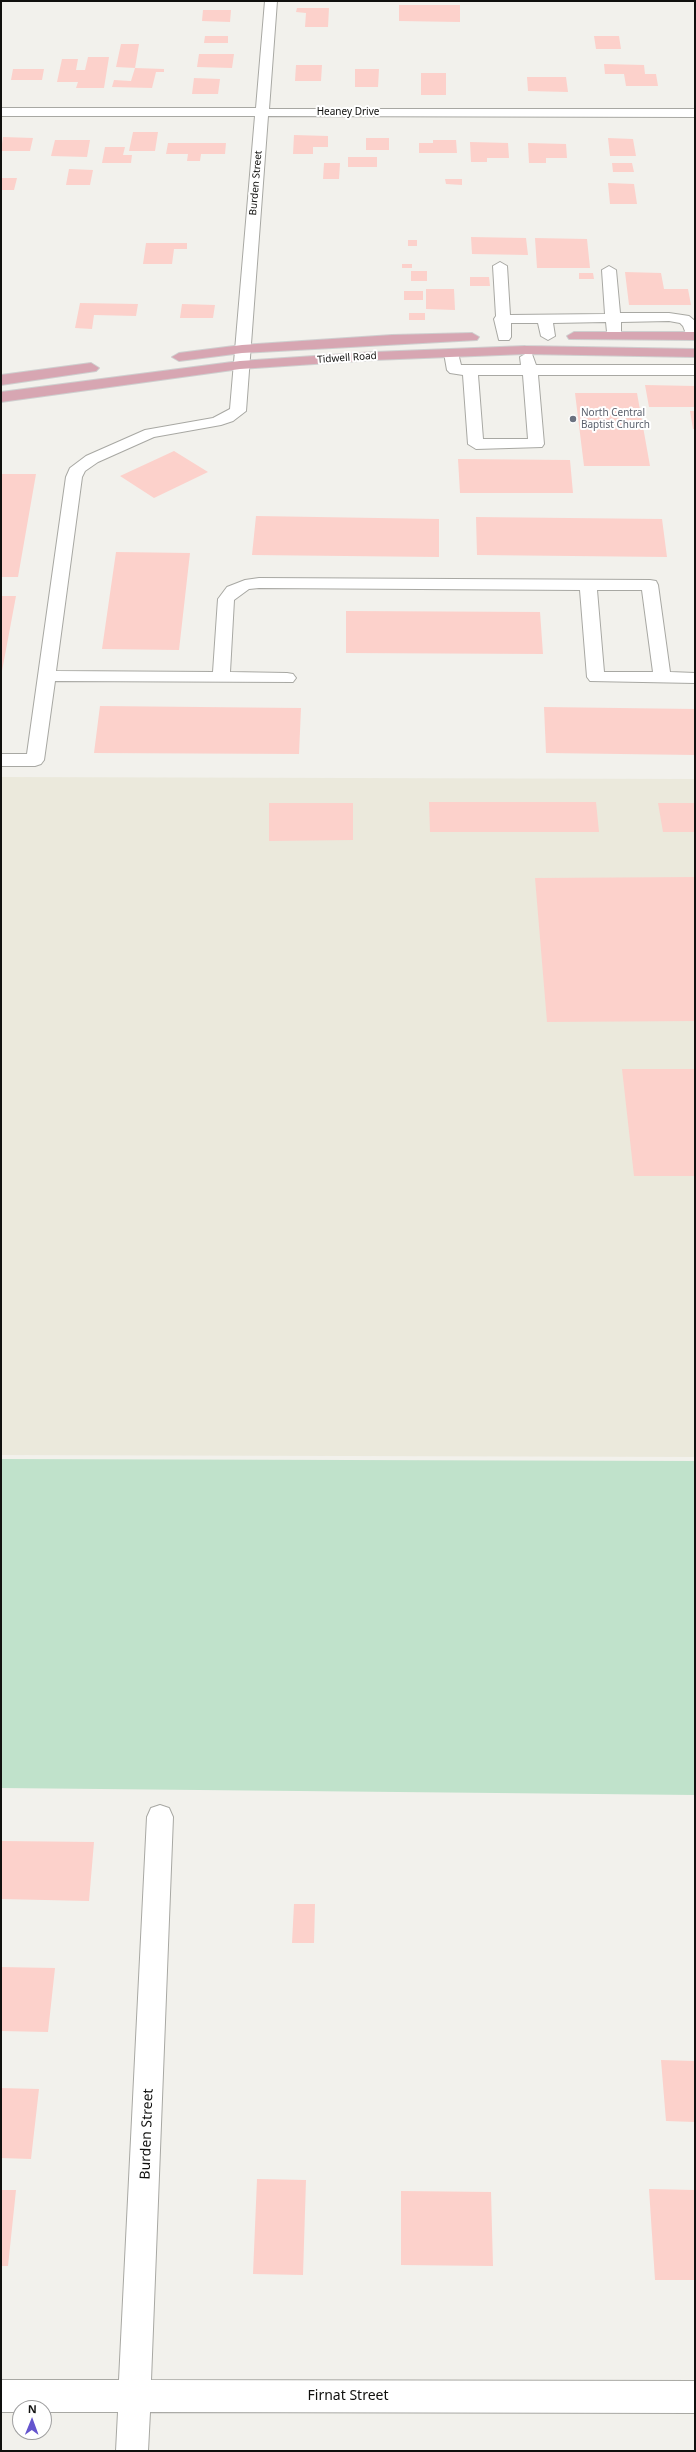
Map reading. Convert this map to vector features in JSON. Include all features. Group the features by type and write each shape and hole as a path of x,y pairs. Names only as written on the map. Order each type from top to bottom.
{"main road":[{"name":"Tidwell Road","path":"1,396 240,365 451,353 524,343 548,336 694,336"},
{"name":"Tidwell Road","path":"164,359 242,349 392,339 504,337 524,343 695,353"},
{"path":"1,380 102,367"}],"street":[{"name":"Burden Street","path":"46,676 74,477 78,468 92,459 150,433 228,418 238,411 240,365 271,1"},
{"name":"Heaney Drive","path":"1,112 695,113"},
{"path":"500,266 504,337"},
{"path":"609,270 614,336"},
{"path":"502,319 669,317 684,319 690,324 694,336"},
{"path":"545,318 548,336"},
{"path":"470,370 476,444 536,444 530,370 524,343"},
{"path":"674,352 677,370"},
{"path":"451,353 455,370 695,370"},
{"path":"221,677 226,599 233,591 245,585 650,585 662,678"},
{"path":"588,585 596,677 695,678"},
{"path":"1,760 35,760 46,676 287,678"},
{"name":"Burden Street","path":"132,2451 160,1816"},
{"name":"Firnat Street","path":"1,2396 695,2397"}],"shaded area":[{"path":"1,777 695,779 695,1457 1,1455"}],"green space":[{"path":"1,1459 695,1461 695,1795 1,1788"}],"building":[{"path":"399,5 460,5 460,22 399,21"},
{"path":"297,8 329,8 328,27 305,27 306,13 296,12"},
{"path":"203,10 231,10 230,22 202,21"},
{"path":"205,36 228,36 228,43 204,43"},
{"path":"594,36 619,36 621,49 596,49"},
{"path":"121,44 139,44 135,68 116,67"},
{"path":"199,54 234,54 232,68 197,67"},
{"path":"88,57 109,57 104,88 76,88 78,82 57,82 62,59 78,59 76,70 85,70"},
{"path":"604,64 644,65 645,74 656,74 658,86 626,86 624,74 605,74"},
{"path":"296,65 322,65 321,81 295,81"},
{"path":"135,68 164,69 164,72 156,72 152,88 112,87 114,80 131,81"},
{"path":"13,69 44,69 42,80 11,80"},
{"path":"355,69 379,69 378,87 355,87"},
{"path":"421,73 446,73 446,95 421,95"},
{"path":"527,77 566,77 568,92 528,91"},
{"path":"194,78 220,79 218,94 192,94"},
{"path":"133,132 158,132 155,151 129,151"},
{"path":"294,135 328,136 328,147 313,147 313,154 293,154"},
{"path":"3,137 33,138 30,151 1,151"},
{"path":"366,138 389,138 389,150 366,150"},
{"path":"608,138 633,139 636,156 610,156"},
{"path":"55,140 90,140 87,157 51,156"},
{"path":"433,140 456,140 457,153 419,153 419,143 433,143"},
{"path":"470,142 508,143 509,158 487,158 487,162 471,162"},
{"path":"168,143 226,143 225,154 201,154 200,161 187,161 188,154 166,154"},
{"path":"528,143 566,144 567,158 546,158 546,163 529,163"},
{"path":"105,147 125,147 123,155 132,155 131,163 102,163"},
{"path":"348,157 377,157 377,167 348,167"},
{"path":"324,163 340,163 339,179 323,179"},
{"path":"612,163 632,163 634,172 613,172"},
{"path":"69,169 93,170 90,185 66,185"},
{"path":"1,178 17,178 14,190 1,190"},
{"path":"445,179 462,179 462,185 446,184"},
{"path":"608,183 634,184 637,204 610,204"},
{"path":"471,237 526,238 528,255 472,254"},
{"path":"535,238 587,239 590,268 537,268"},
{"path":"408,240 417,240 417,246 408,246"},
{"path":"146,243 187,243 187,249 174,249 172,264 143,264"},
{"path":"402,264 412,264 412,268 402,268"},
{"path":"411,271 427,271 427,281 411,281"},
{"path":"625,272 661,273 664,289 688,289 691,305 629,305"},
{"path":"579,273 593,273 594,279 579,279"},
{"path":"470,277 489,277 490,286 470,286"},
{"path":"426,289 454,289 455,310 426,309"},
{"path":"404,291 423,291 423,300 404,300"},
{"path":"80,303 138,304 136,316 94,315 92,329 75,328"},
{"path":"182,304 215,305 213,318 180,318"},
{"path":"409,313 425,313 425,320 409,320"},
{"path":"645,385 695,386 695,407 649,407"},
{"path":"575,393 637,393 650,466 584,466"},
{"path":"690,411 695,411 695,429 693,429"},
{"path":"174,451 208,472 154,498 120,476"},
{"path":"458,459 570,460 573,493 460,493"},
{"path":"1,474 36,474 18,577 1,577"},
{"path":"256,516 439,519 439,557 252,555"},
{"path":"476,517 662,519 667,557 477,555"},
{"path":"116,552 190,553 179,650 102,649"},
{"path":"1,596 16,596 2,671 1,671"},
{"path":"346,611 540,612 543,654 346,653"},
{"path":"100,706 301,708 299,754 94,753"},
{"path":"544,707 695,709 695,755 546,753"},
{"path":"429,802 596,802 599,832 430,832"},
{"path":"269,803 353,803 353,840 269,841"},
{"path":"658,803 695,803 695,832 663,832"},
{"path":"695,877 695,1021 547,1022 535,878"},
{"path":"622,1069 695,1069 695,1176 634,1176"},
{"path":"1,1841 94,1842 89,1901 1,1899"},
{"path":"294,1904 315,1904 314,1943 292,1943"},
{"path":"1,1967 55,1968 48,2032 1,2031"},
{"path":"661,2060 695,2061 695,2122 666,2121"},
{"path":"1,2088 39,2089 31,2159 1,2158"},
{"path":"257,2179 306,2180 303,2275 253,2274"},
{"path":"649,2189 695,2190 695,2280 655,2280"},
{"path":"1,2190 16,2190 8,2266 1,2266"},
{"path":"401,2191 491,2192 493,2266 401,2265"}],"place":[{"name":"North Central Baptist Church","path":"573,419"}]}
